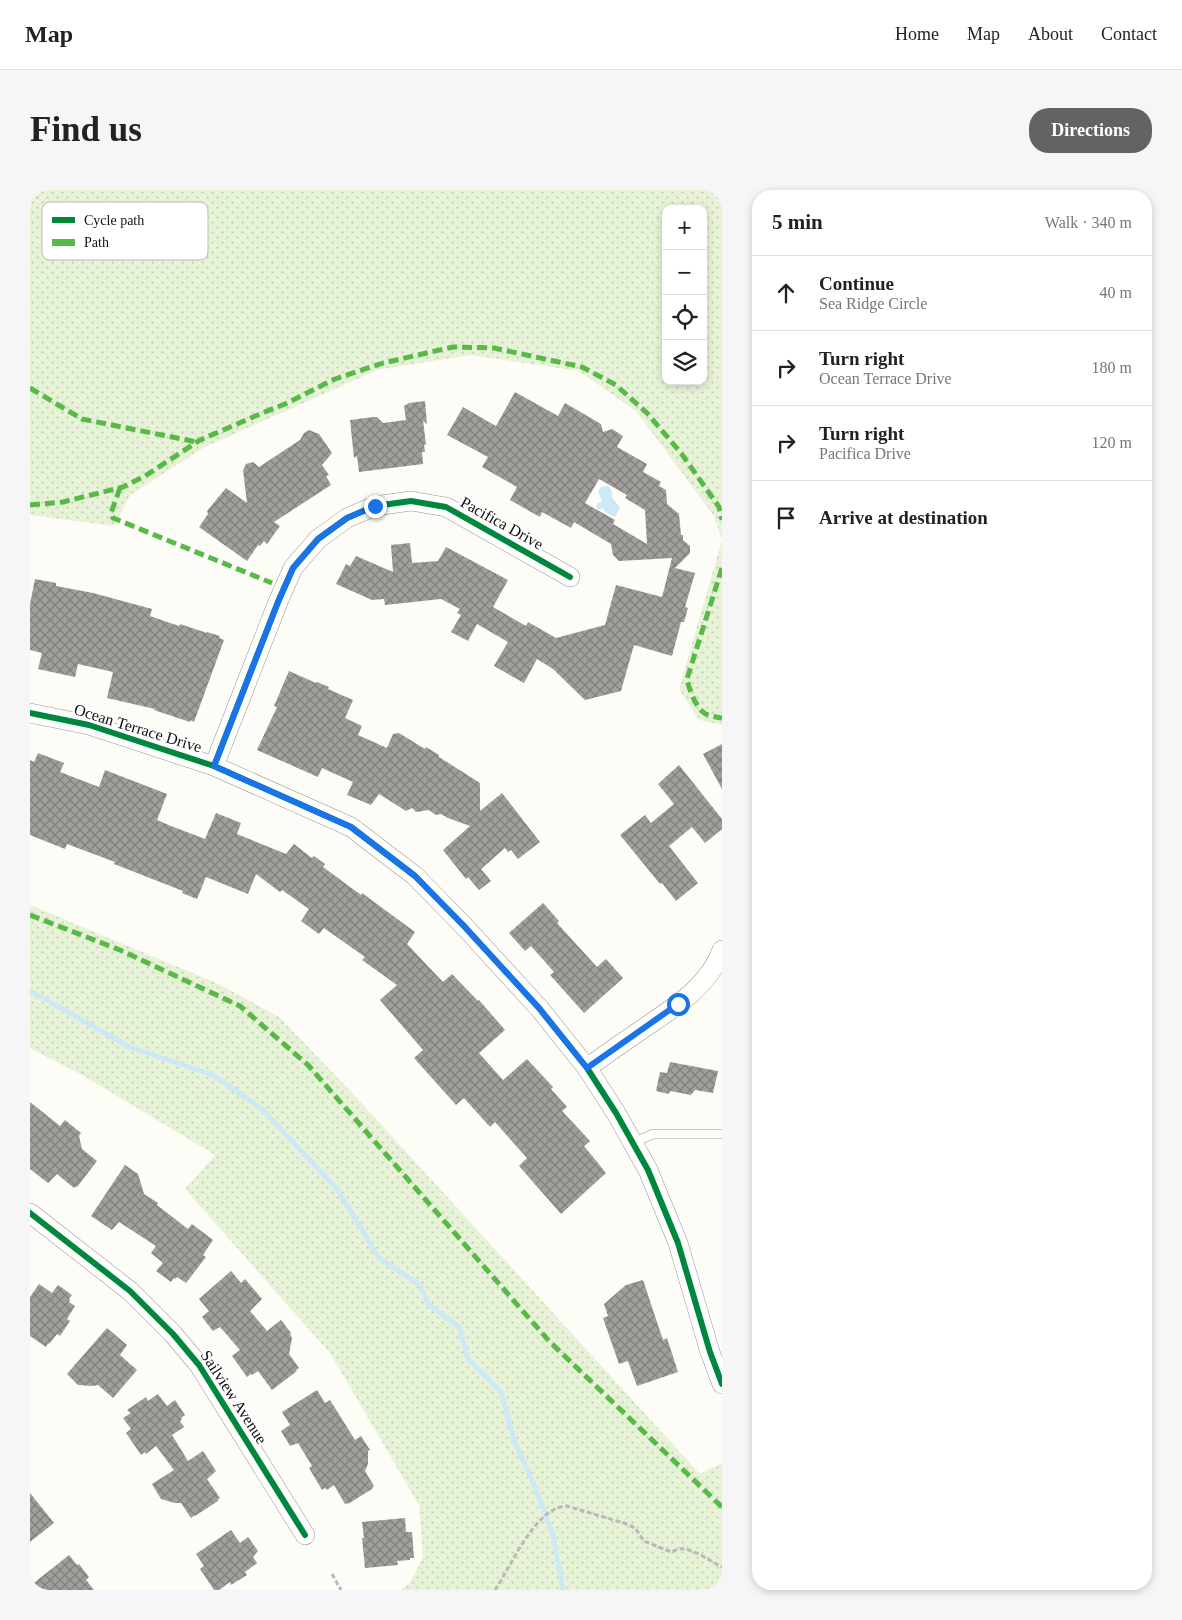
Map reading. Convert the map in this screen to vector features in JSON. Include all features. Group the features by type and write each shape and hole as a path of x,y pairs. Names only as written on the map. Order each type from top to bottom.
{"street":[{"name":"Pacifica Drive","path":"214,766 293,568 318,539 347,518 375,506 410,501 446,507 570,577"},
{"name":"Ocean Terrace Drive","path":"30,712 89,725 214,766 351,827 415,876 539,1008 587,1068 616,1113 648,1170 678,1243 710,1352 722,1384"},
{"path":"587,1068 678,1004 701,985 718,960 722,950"},
{"name":"Sailview Avenue","path":"30,1213 130,1291 173,1334 198,1366 304,1534"}],"lane":[{"path":"633,1143 653,1134 722,1134"}],"path":[{"path":"495,1590 532,1527 547,1513 559,1506 567,1506 626,1524 635,1528 644,1541 671,1552 678,1549 698,1554 722,1568"},
{"path":"332,1574 341,1590"}],"green space":[{"path":"30,190 722,190 722,540 714,516 637,412 579,371 470,355 377,370 203,448 130,495 114,526 30,515"},
{"path":"722,540 722,725 699,720 679,689"},
{"path":"30,905 219,984 279,1017 356,1097 700,1474 722,1463 722,1590 400,1590 410,1583 423,1557 419,1505 330,1353 185,1189 215,1155 84,1076 30,1048"}],"water":[{"path":"608,486 611,489 613,499 620,507 616,516 612,516 604,511 603,508 599,510 596,507 598,503 602,502 598,491 601,487"}],"building":[{"path":"515,392 558,416 565,403 601,424 603,432 612,429 623,436 617,447 647,464 643,472 661,482 659,486 666,490 667,504 679,514 681,535 683,535 683,540 690,546 690,553 675,568 695,573 685,607 688,608 684,622 681,622 672,656 634,645 621,691 585,700 553,669 537,659 524,683 494,666 508,642 477,624 468,641 451,632 461,615 457,613 460,609 441,599 385,605 384,599 372,600 336,584 346,564 350,566 356,556 393,572 391,545 410,543 412,563 438,561 446,547 508,580 493,607 526,626 528,622 556,638 605,625 616,585 662,597 672,558 619,561 613,555 611,544 574,522 571,528 542,512 540,517 510,500 517,487 482,467 488,457 447,435 463,407 496,426","holes":["599,479 627,495 625,498 645,510 647,544 613,524 615,520 585,503"]},
{"path":"425,401 427,424 423,421 426,444 424,445 425,452 422,452 423,464 359,472 357,456 354,458 350,420 377,417 383,423 406,420 404,406 409,403"},
{"path":"309,430 319,434 332,453 322,465 329,475 326,476 331,485 274,522 280,526 267,544 264,541 260,546 258,545 247,561 199,527 208,514 207,511 226,488 247,503 243,470 246,464 253,462 259,467 300,440 304,433"},
{"path":"35,579 56,583 56,586 93,593 152,609 150,616 179,626 180,624 220,636 219,638 224,640 194,722 155,709 107,698 113,672 78,664 75,677 38,669 42,653 30,650 30,604"},
{"path":"289,671 329,687 328,689 353,700 345,718 362,726 358,735 387,748 393,734 399,733 439,755 439,757 480,783 480,811 502,793 540,842 518,859 511,850 508,852 505,848 481,869 491,881 479,890 468,877 466,879 443,850 470,826 441,814 436,815 429,810 416,812 412,808 406,811 379,794 371,805 347,795 353,782 322,768 318,777 257,750 277,707 274,706"},
{"path":"722,744 722,789 703,754"},
{"path":"38,753 64,763 60,772 99,787 105,770 167,794 157,820 171,826 205,839 216,813 241,823 237,834 286,854 294,844 312,858 314,856 325,864 323,867 415,932 407,944 443,982 452,974 479,1000 505,1030 479,1053 503,1080 527,1059 553,1087 551,1089 567,1107 562,1111 590,1141 584,1146 606,1173 561,1214 519,1166 527,1158 495,1122 490,1127 464,1098 456,1105 414,1058 423,1050 380,1000 397,985 362,960 365,957 324,928 319,934 301,921 309,909 282,890 280,892 256,874 248,894 206,877 197,899 182,893 183,891 114,864 115,862 67,844 65,849 30,835 30,760 34,762"},
{"path":"679,765 722,819 722,829 705,843 692,827 669,846 698,883 676,901 620,835 645,815 651,823 674,804 658,784"},
{"path":"543,903 559,921 557,923 597,967 606,959 623,978 584,1013 550,975 554,972 531,946 525,951 509,933"},
{"path":"670,1062 718,1071 713,1093 695,1090 691,1095 670,1091 669,1094 656,1091 660,1072 667,1073"},
{"path":"30,1102 60,1126 65,1120 81,1133 79,1136 82,1149 97,1161 77,1187 74,1188 57,1174 48,1183 30,1169"},
{"path":"125,1165 138,1174 144,1194 158,1203 157,1205 188,1229 192,1224 213,1240 203,1255 206,1257 186,1283 177,1277 171,1282 156,1271 163,1263 151,1253 156,1246 119,1222 112,1230 91,1216"},
{"path":"231,1271 241,1283 245,1279 262,1299 250,1311 267,1331 281,1320 291,1333 289,1354 299,1368 272,1390 258,1371 247,1377 232,1356 240,1350 220,1327 213,1331 202,1317 209,1311 199,1299"},
{"path":"643,1280 663,1340 667,1338 678,1372 637,1386 628,1361 619,1364 603,1318 608,1316 604,1304 626,1285"},
{"path":"39,1284 52,1293 58,1285 72,1295 69,1302 75,1306 67,1319 70,1321 60,1336 57,1334 46,1347 30,1336 30,1297"},
{"path":"107,1328 127,1345 120,1355 137,1370 113,1398 98,1385 78,1385 67,1374"},
{"path":"317,1390 325,1403 330,1400 355,1440 361,1436 370,1450 368,1451 368,1464 365,1471 374,1486 348,1504 345,1504 334,1485 327,1490 325,1488 322,1490 309,1468 312,1466 298,1443 290,1446 281,1431 290,1425 282,1412"},
{"path":"158,1394 167,1406 175,1400 185,1415 180,1421 184,1427 172,1435 188,1461 203,1451 216,1471 207,1479 220,1498 191,1518 181,1503 161,1499 152,1484 174,1470 156,1446 146,1454 145,1452 141,1455 126,1433 131,1429 123,1418 131,1413 127,1410 146,1397 148,1401"},
{"path":"30,1493 54,1523 30,1542"},
{"path":"405,1518 406,1532 412,1532 414,1558 397,1561 398,1565 365,1568 362,1522"},
{"path":"231,1530 240,1543 248,1537 258,1551 253,1557 257,1563 245,1572 247,1575 231,1585 230,1582 219,1590 214,1590 200,1569 204,1566 196,1554"},
{"path":"69,1555 89,1577 86,1580 94,1590 30,1590 30,1586"}],"waterway":[{"path":"30,991 130,1047 213,1075 261,1108 337,1189 379,1258 420,1285 428,1304 459,1327 468,1359 501,1392 514,1440 553,1535 563,1590"}],"marked path":[{"path":"30,505 63,502 123,487 145,476 200,440 285,404 335,379 383,363 453,347 494,348 582,367 616,385 647,413 681,453 719,507 722,520"},
{"path":"30,388 82,419 197,442"},
{"path":"120,488 111,513 113,518 272,583"},
{"path":"722,568 687,679 693,697 700,709 707,714 722,718"},
{"path":"30,915 120,950 240,1006 308,1065 549,1341 722,1507"}],"cycle path":[{"path":"214,766 293,568 318,539 347,518 375,506 411,501 446,507 570,577"},
{"path":"30,713 89,725 214,766 351,827 415,876 539,1008 587,1068 616,1113 648,1170 678,1243 710,1352 722,1384"},
{"path":"30,1213 130,1291 173,1334 199,1365 305,1535"}],"route":[{"path":"375,506 347,518 318,539 293,568 214,766 351,827 415,876 539,1008 587,1068 678,1004"}]}
